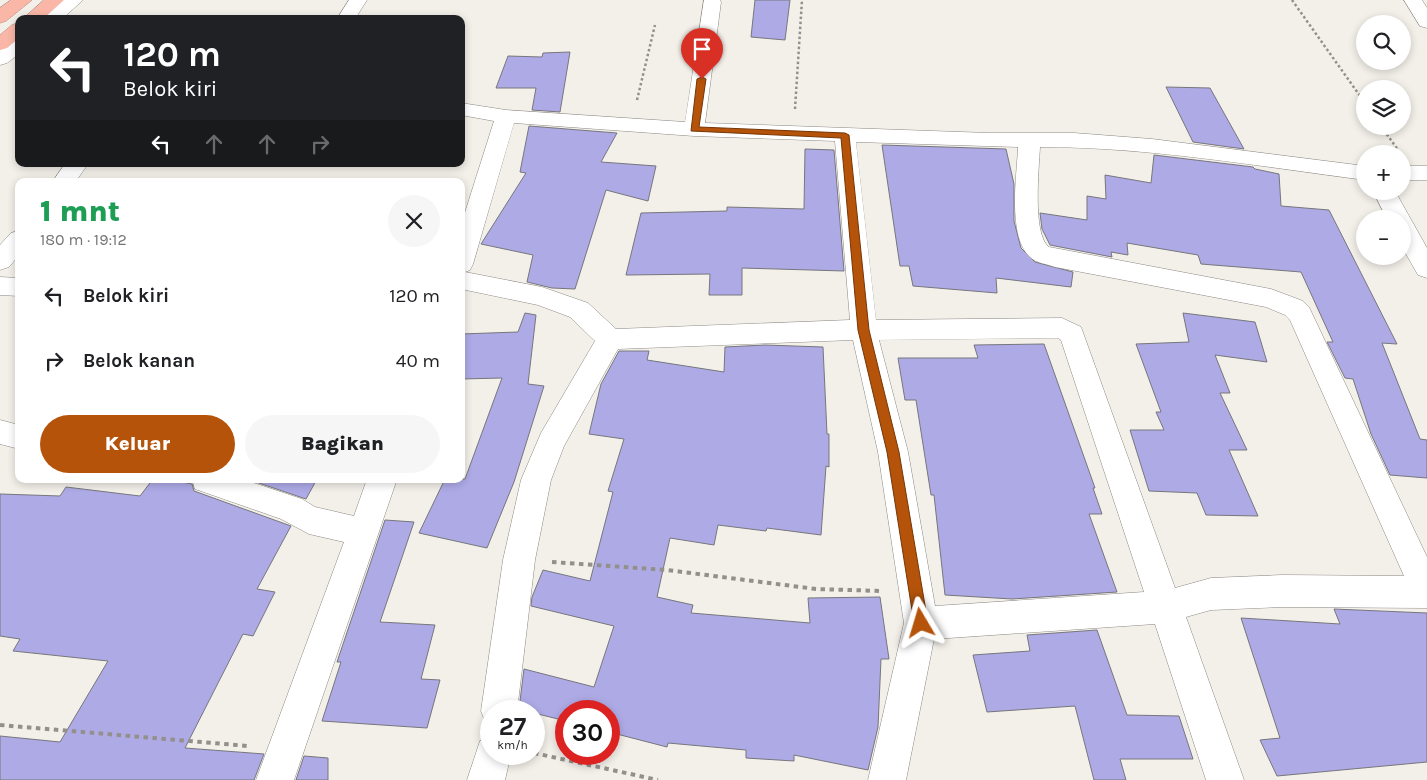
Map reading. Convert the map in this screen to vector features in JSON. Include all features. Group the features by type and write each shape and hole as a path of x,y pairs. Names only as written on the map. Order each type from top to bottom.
{"highway":[{"path":"0,18 23,0"},
{"path":"37,15 56,0"},
{"path":"0,44 15,32"}],"street":[{"path":"55,15 74,0"},
{"path":"349,15 358,0"},
{"path":"1413,0 1427,22"},
{"path":"694,129 712,2"},
{"path":"0,59 15,47"},
{"path":"0,67 15,71"},
{"path":"465,110 506,116 793,134 1074,140 1152,146 1356,172"},
{"path":"465,251 506,116"},
{"path":"845,135 864,330 893,452 919,607 887,780"},
{"path":"919,607 1166,607 1211,594 1282,591 1427,592 1300,314 1294,308 1271,298 1055,258 1038,251 1031,241 1028,219 1029,140"},
{"path":"66,178 75,167"},
{"path":"1411,173 1427,173"},
{"path":"1411,241 1427,269"},
{"path":"0,261 15,244"},
{"path":"465,281 542,296 579,310 610,339 864,330 1062,328 1072,334 1225,780"},
{"path":"0,286 15,288"},
{"path":"500,700 519,560 536,480 552,442 610,339"},
{"path":"0,432 15,435"},
{"path":"215,483 290,509 309,520 363,532"},
{"path":"275,780 381,483"},
{"path":"486,780 489,765"}],"path":[{"path":"793,134 802,0"},
{"path":"1292,0 1356,90"},
{"path":"630,125 655,24"},
{"path":"519,560 667,570 816,589 919,607"},
{"path":"0,725 286,749"},
{"path":"545,755 658,780"}],"building":[{"path":"755,0 790,0 785,40 751,37"},
{"path":"570,52 560,112 532,110 536,88 496,88 508,56 542,57 543,53"},
{"path":"1166,87 1210,88 1244,149 1193,142"},
{"path":"529,126 617,133 601,162 656,166 648,201 606,190 575,289 552,288 527,282 533,255 481,244 526,173 520,172"},
{"path":"882,145 1006,149 1014,184 1014,221 1021,248 1035,262 1073,272 1071,287 996,278 997,293 913,286 909,266 900,266"},
{"path":"805,149 834,150 844,271 742,268 742,295 709,295 710,274 626,275 641,213 727,211 727,207 804,209"},
{"path":"1154,155 1253,167 1279,174 1281,206 1329,210 1397,344 1382,343 1420,439 1427,440 1427,478 1390,475 1371,434 1353,379 1345,378 1327,342 1333,342 1301,272 1201,264 1198,255 1127,243 1128,255 1111,252 1112,257 1050,245 1042,229 1040,213 1087,220 1087,196 1106,199 1105,175 1151,183"},
{"path":"525,313 536,315 528,384 544,386 514,482 487,548 419,533 443,483 465,483 502,378 465,379 465,334 518,332"},
{"path":"1183,313 1255,322 1267,362 1215,355 1230,393 1220,393 1247,450 1229,450 1258,516 1206,515 1197,493 1149,491 1130,430 1164,430 1156,412 1161,412 1136,344 1189,342"},
{"path":"1044,344 1095,488 1093,488 1102,514 1089,514 1117,592 1012,599 945,595 934,495 931,495 916,400 905,400 898,358 978,358 974,345"},
{"path":"765,345 823,347 827,434 829,434 829,467 826,466 821,535 767,528 766,531 718,525 714,545 670,538 657,597 693,605 691,613 810,623 808,598 880,597 889,659 881,659 878,727 868,770 794,755 794,761 746,758 746,750 668,743 667,747 620,735 620,700 555,700 555,718 545,716 545,700 520,700 524,669 594,687 614,626 531,606 532,597 543,570 590,581 613,492 608,491 624,439 589,434 601,384 619,351 649,351 647,360 724,372 725,347"},
{"path":"150,483 187,483 192,484 194,491 291,526 257,589 275,592 253,636 243,634 185,748 264,754 254,780 0,780 0,736 60,742 108,661 13,651 20,639 0,636 0,494 60,496 66,487 140,496"},
{"path":"259,483 315,483 306,499"},
{"path":"385,520 414,522 380,622 435,625 421,679 440,680 427,728 322,721 341,662 337,662"},
{"path":"1334,609 1427,613 1427,762 1277,776 1260,740 1280,738 1241,618 1340,624"},
{"path":"1097,630 1127,715 1179,716 1193,759 1120,759 1126,780 1094,780 1075,706 987,712 973,655 1030,651 1027,635"},
{"path":"304,756 328,758 328,780 296,780"}],"route":[{"path":"702,79 694,129 845,135 864,330 893,452 921,623"}]}
